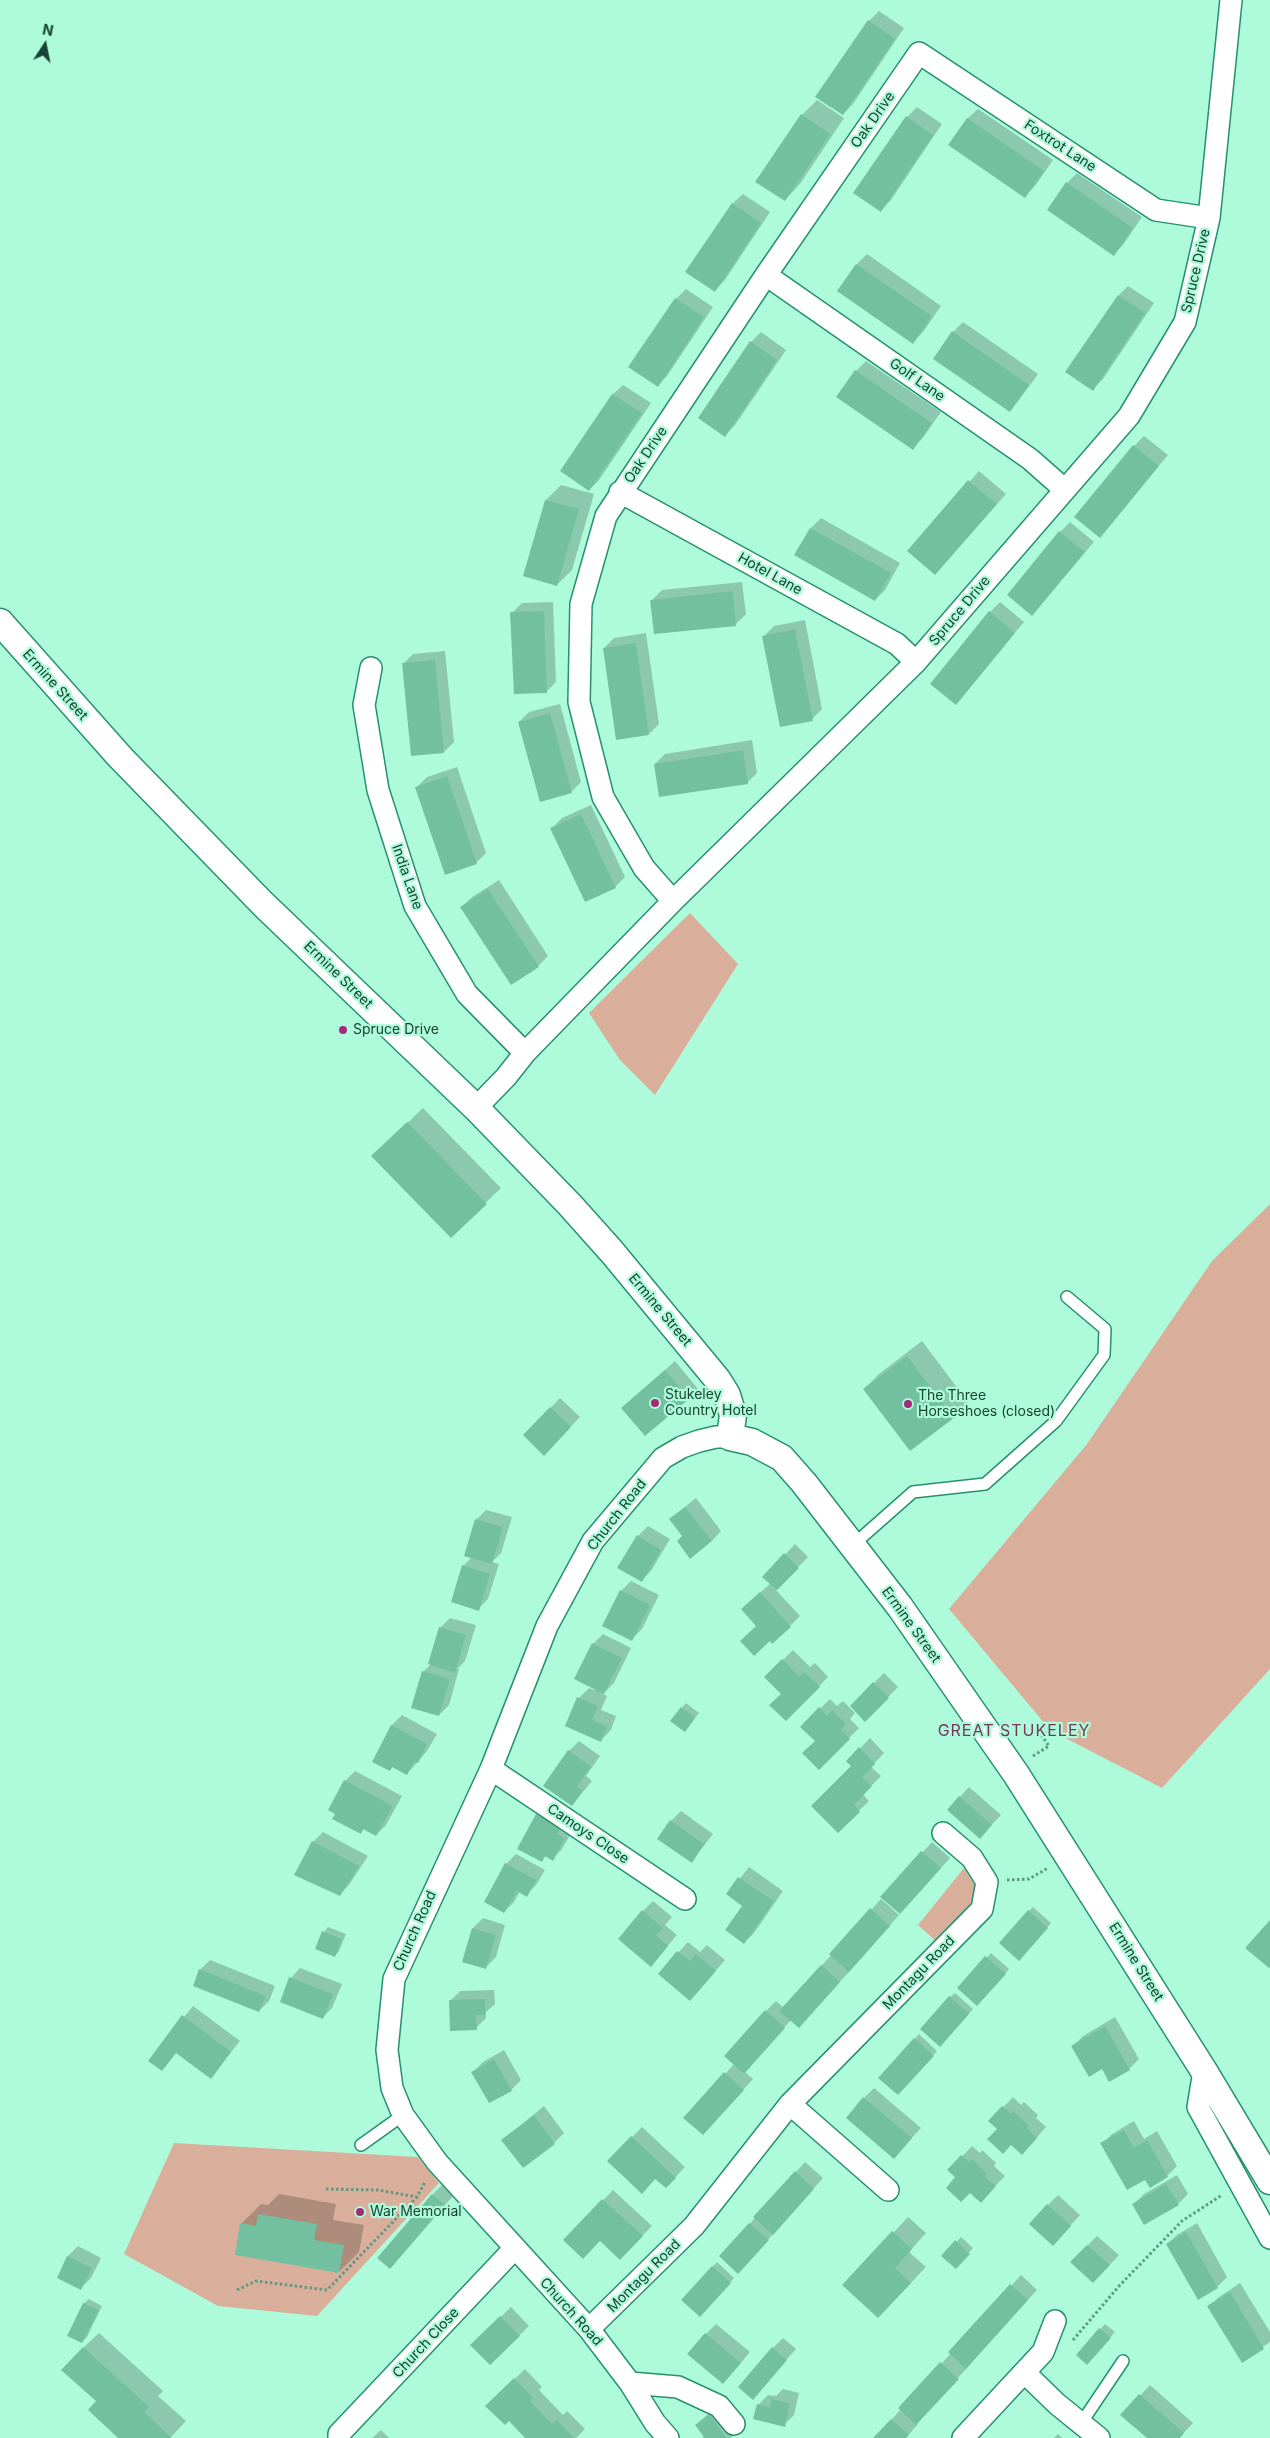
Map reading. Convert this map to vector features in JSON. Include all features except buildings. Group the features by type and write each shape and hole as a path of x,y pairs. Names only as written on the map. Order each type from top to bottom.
{"street":[{"name":"Spruce Drive","path":"476,1108 526,1053 673,901 916,662 1129,416 1185,322 1209,218 1231,0"},
{"name":"Foxtrot Lane","path":"919,54 1156,210 1209,218"},
{"name":"Oak Drive","path":"673,901 644,868 603,797 579,702 581,604 606,516 620,492 766,275 919,54"},
{"name":"Golf Lane","path":"766,275 1030,459 1064,489"},
{"name":"Hotel Lane","path":"620,492 897,644 916,662"},
{"name":"Ermine Street","path":"0,622 120,757 263,904 476,1108 612,1252 717,1379 727,1395 733,1415 730,1437 752,1442 782,1458 853,1545 900,1607 1016,1774 1204,2071 1263,2152 1270,2181"},
{"name":"India Lane","path":"371,668 364,705 378,790 414,906 467,994 526,1053"},
{"name":"Church Road","path":"668,2438 655,2423 630,2383 589,2329 514,2249 437,2162 403,2115 392,2088 387,2050 394,1979 491,1769 547,1626 593,1541 663,1458 682,1447 699,1441 716,1437 730,1437"},
{"name":"Camoys Close","path":"491,1769 685,1899"},
{"path":"942,1833 972,1858 986,1882"},
{"name":"Montagu Road","path":"589,2329 694,2226 790,2104 982,1909 986,1882"},
{"path":"1204,2071 1198,2107 1270,2238"},
{"path":"790,2104 888,2190"},
{"name":"Church Close","path":"339,2438 340,2434 514,2249"},
{"path":"963,2438 1043,2352 1055,2320"},
{"path":"1025,2373 1057,2404 1082,2422 1099,2438"},
{"path":"630,2383 678,2386 719,2406 734,2424"}],"lane":[{"path":"853,1545 913,1492 985,1484 1056,1421 1104,1355 1105,1330 1067,1297"},
{"path":"360,2145 403,2115"},
{"path":"1082,2422 1123,2362"}],"path":[{"path":"1026,1760 1049,1746 1042,1736 1050,1730"},
{"path":"986,1882 1029,1879 1054,1865"},
{"path":"237,2290 256,2282 327,2290 417,2197 437,2162"},
{"path":"1070,2343 1120,2285 1182,2221 1242,2184"},
{"path":"326,2189 378,2190 417,2197"}],"shaded area":[{"path":"690,913 738,964 655,1095 620,1060 589,1013"},
{"path":"1270,1204 1270,1669 1162,1788 1050,1730 949,1609 1087,1444 1212,1261"},
{"path":"964,1868 976,1887 974,1902 939,1944 918,1925"},
{"path":"174,2143 418,2157 439,2183 317,2316 218,2306 124,2254"}],"place":[{"name":"Spruce Drive","path":"343,1030"},
{"name":"Stukeley Country Hotel","path":"655,1403"},
{"name":"The Three Horseshoes (closed)","path":"908,1404"},
{"name":"War Memorial","path":"360,2212"}],"district":[{"name":"GREAT STUKELEY","path":"1014,1731"}]}
